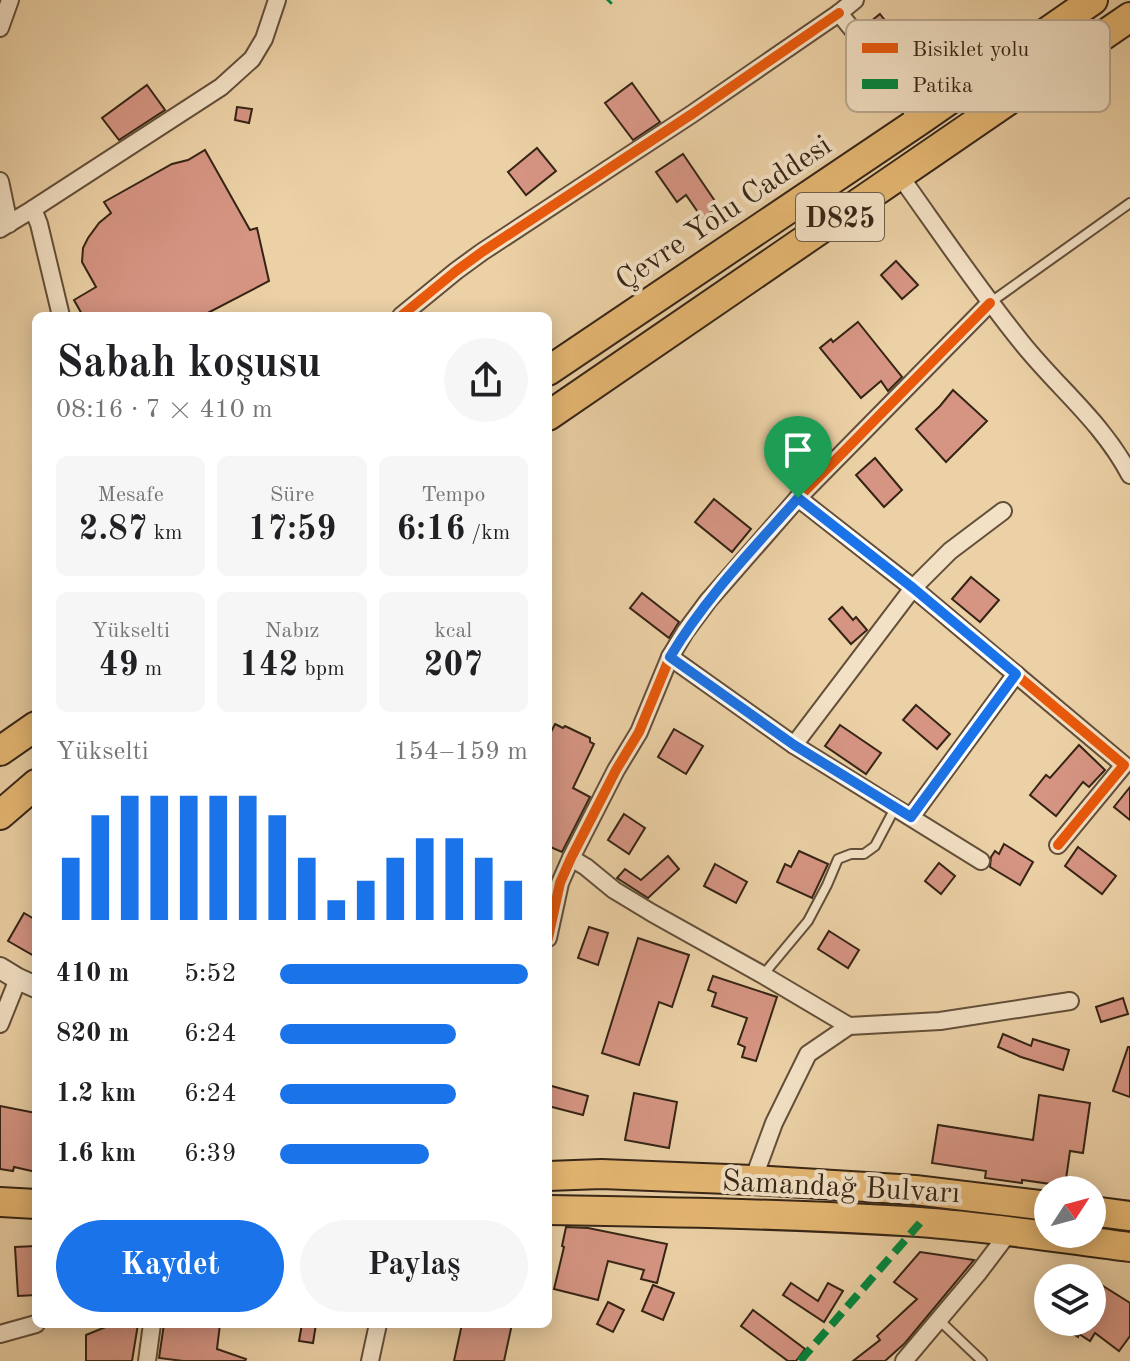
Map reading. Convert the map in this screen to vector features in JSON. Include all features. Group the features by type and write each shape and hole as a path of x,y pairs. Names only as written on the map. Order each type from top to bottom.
{"highway":[{"name":"Çevre Yolu Caddesi","path":"1054,20 1074,5"},
{"name":"D825","path":"1110,31 1130,17"},
{"name":"Çevre Yolu Caddesi","path":"552,368 931,112"},
{"name":"D825","path":"552,413 993,112"},
{"path":"0,741 32,725"},
{"path":"0,751 32,726"},
{"path":"0,796 32,774"},
{"path":"0,815 32,787"},
{"name":"Samandağ Bulvarı","path":"552,1176 601,1174 753,1180 915,1190 1034,1204"},
{"path":"0,1189 32,1188"},
{"path":"0,1202 32,1204"},
{"name":"Samandağ Bulvarı","path":"552,1210 750,1214 920,1223 1130,1247"},
{"path":"1106,1213 1130,1216"}],"street":[{"path":"0,28 10,0"},
{"path":"0,181 4,226 221,87 252,59 264,39 277,0"},
{"path":"406,312 482,252 855,0"},
{"path":"839,13 846,22"},
{"path":"913,112 919,121"},
{"path":"900,176 990,303 1102,430 1130,475"},
{"path":"33,209 60,312"},
{"path":"552,920 560,883 571,858 639,732 670,657 685,632 708,601 798,498 990,303"},
{"path":"798,498 913,588 1124,765 1058,845"},
{"path":"794,745 913,588 950,551 1003,511"},
{"path":"670,657 794,745 981,861"},
{"path":"911,817 1016,674"},
{"path":"571,858 652,913 849,1026"},
{"path":"0,968 27,983 0,1024"},
{"path":"753,1180 774,1123 808,1054 849,1026 940,1021 1070,1001"},
{"path":"904,1361 1010,1231"},
{"path":"0,1334 32,1325"},
{"path":"147,1361 151,1328"},
{"path":"370,1361 377,1328"}],"lane":[{"path":"990,303 1130,203"},
{"path":"763,975 808,921 838,859 851,854 864,854 875,846 895,808"},
{"path":"938,1320 982,1361"}],"building":[{"path":"632,83 660,122 633,140 605,103"},
{"path":"147,85 165,110 119,140 102,118"},
{"path":"237,107 252,109 249,123 235,120"},
{"path":"537,148 556,171 526,195 508,172"},
{"path":"205,150 250,230 257,228 269,281 210,312 81,312 74,300 96,287 82,262 83,248 99,223 111,213 104,202 172,164 188,160"},
{"path":"683,154 719,207 702,218 686,195 677,202 656,172"},
{"path":"896,261 918,285 902,299 881,275"},
{"path":"858,322 902,377 888,391 881,381 861,398 820,348"},
{"path":"953,390 987,421 946,462 916,429"},
{"path":"875,458 902,490 884,507 856,475"},
{"path":"714,499 751,529 732,552 695,522"},
{"path":"971,577 999,600 980,622 952,599"},
{"path":"642,593 679,622 669,638 630,608"},
{"path":"842,607 867,630 851,644 829,619"},
{"path":"916,705 950,734 937,749 903,720"},
{"path":"555,724 565,726 590,738 594,744 573,788 590,797 562,852 552,848 552,730"},
{"path":"840,725 881,753 866,774 825,746"},
{"path":"674,729 703,746 686,774 658,757"},
{"path":"1079,745 1105,770 1089,787 1083,782 1056,816 1030,795 1046,775 1050,778"},
{"path":"1130,787 1130,820 1114,807"},
{"path":"624,814 645,828 629,854 608,840"},
{"path":"1004,844 1033,862 1020,885 990,867 991,857 995,851 999,854"},
{"path":"1078,847 1116,876 1102,894 1065,866"},
{"path":"799,851 828,864 812,898 777,882 785,864 791,867"},
{"path":"668,856 679,869 648,898 617,878 625,869 641,880"},
{"path":"939,863 955,876 941,894 925,881"},
{"path":"715,864 747,882 736,903 704,886"},
{"path":"24,913 32,918 32,955 8,941"},
{"path":"589,927 608,933 598,965 578,958"},
{"path":"829,931 859,950 848,968 818,949"},
{"path":"638,938 689,955 672,1007 659,1002 639,1065 602,1053"},
{"path":"713,976 777,997 756,1061 742,1057 745,1047 738,1044 747,1018 712,1006 716,993 708,990"},
{"path":"1123,998 1128,1014 1101,1022 1096,1007"},
{"path":"1003,1034 1031,1046 1033,1039 1069,1050 1063,1070 998,1047"},
{"path":"1130,1047 1130,1097 1113,1091"},
{"path":"552,1086 588,1096 583,1115 552,1107"},
{"path":"634,1093 677,1102 669,1148 625,1140"},
{"path":"1039,1095 1090,1103 1083,1153 1070,1151 1066,1176 1034,1176 1034,1182 1022,1180 1022,1183 985,1178 986,1171 932,1163 938,1125 1033,1140"},
{"path":"0,1106 32,1112 32,1171 14,1167 13,1171 0,1169"},
{"path":"566,1227 588,1228 667,1244 657,1283 641,1279 644,1270 608,1261 598,1300 554,1289"},
{"path":"32,1246 32,1295 18,1296 15,1247"},
{"path":"920,1252 974,1260 905,1343 885,1361 853,1361 880,1340 877,1336 917,1299 894,1282"},
{"path":"791,1283 818,1301 828,1283 843,1291 824,1322 783,1295"},
{"path":"653,1285 674,1293 663,1320 642,1311"},
{"path":"1106,1288 1130,1303 1130,1336 1119,1351 1099,1336 1106,1336"},
{"path":"608,1302 624,1310 613,1332 597,1324"},
{"path":"753,1310 805,1349 796,1361 788,1361 741,1326"},
{"path":"103,1328 137,1328 132,1361 86,1361 86,1335"},
{"path":"163,1328 220,1328 217,1349 246,1359 183,1361 159,1358"},
{"path":"301,1328 315,1328 313,1343 299,1341"},
{"path":"461,1328 511,1328 504,1361 454,1361"}],"marked path":[{"path":"800,1361 920,1223"}],"cycle path":[{"path":"406,312 482,252 839,13"},
{"path":"552,920 560,883 571,858 639,732 670,657 685,632 708,601 798,498 990,303"},
{"path":"798,498 913,588 1124,765 1058,845"}],"route":[{"path":"798,498 1016,674 911,817 794,745 670,657 708,601 798,498"}]}
